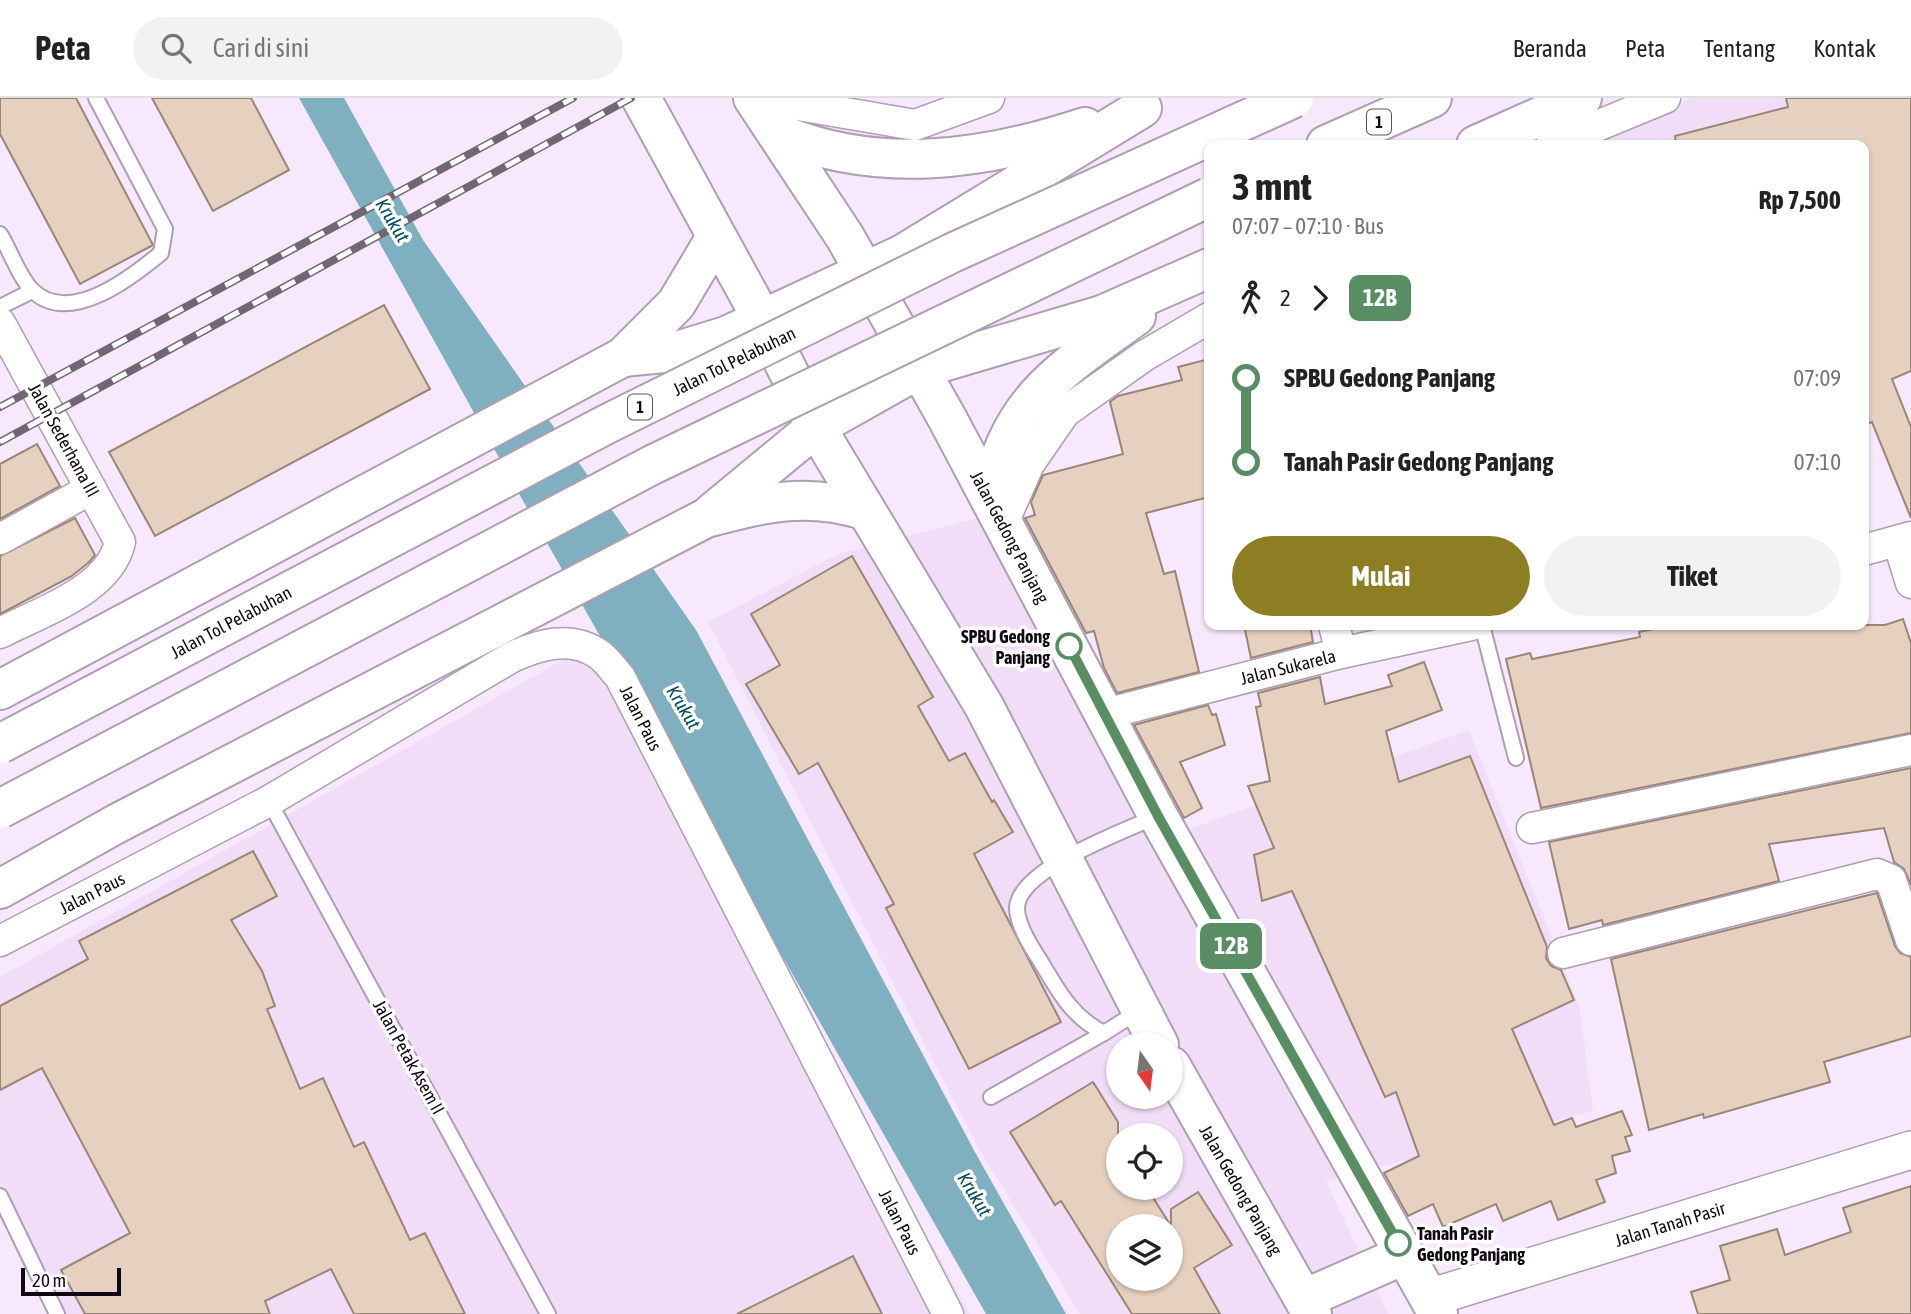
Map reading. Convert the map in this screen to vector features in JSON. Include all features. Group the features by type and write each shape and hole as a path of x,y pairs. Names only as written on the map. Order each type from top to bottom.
{"main road":[{"path":"642,98 762,319 816,427 984,706 1151,1032"},
{"name":"Jalan Gedong Panjang","path":"756,98 864,272 919,369 1158,816 1434,1306"},
{"name":"Jalan Tol Pelabuhan","path":"0,744 607,424 952,253 1294,98"},
{"name":"1","path":"1337,140 1432,98"},
{"path":"1487,140 1582,98"},
{"path":"614,362 674,352 726,336 864,272 961,221 1153,103"},
{"path":"780,134 813,147 852,156 900,160 1025,146 1153,103"},
{"path":"0,809 652,465 1204,199"},
{"path":"0,690 614,362 676,304 716,237"},
{"path":"0,889 128,818 696,523 816,427 919,369 1102,315 1201,273"},
{"path":"996,510 1002,451 1034,395 1069,364 1201,273"},
{"path":"696,523 774,503 823,499 864,510"},
{"name":"Jalan Gedong Panjang","path":"1183,1087 1308,1307"},
{"path":"1308,1307 1404,1255"}],"street":[{"path":"756,98 915,125 989,98"},
{"path":"1563,140 1665,98"},
{"path":"996,510 1065,412 1144,356 1204,321"},
{"name":"Jalan Sederhana III","path":"0,323 118,536 116,557 88,588 0,633"},
{"path":"0,539 91,489"},
{"path":"1869,549 1905,539 1911,583"},
{"name":"Jalan Sukarela","path":"1105,714 1337,639 1423,630"},
{"name":"Jalan Paus","path":"0,941 269,801 539,644 570,643 597,653 620,677 948,1314"},
{"path":"1532,828 1911,750"},
{"path":"1563,953 1877,874 1883,874 1891,880 1911,940"},
{"name":"Jalan Tanah Pasir","path":"1434,1306 1911,1150"}],"lane":[{"path":"0,234 32,291 60,305 83,301 133,276 161,253 165,229 96,98"},
{"path":"0,307 32,291"},
{"path":"1483,630 1517,758"},
{"name":"Jalan Petak Asem II","path":"269,801 548,1314"},
{"path":"1104,1033 1083,1023 1068,1006 1037,956 1017,909 1022,891 1062,860 1158,816"},
{"path":"991,1097 1139,1011"},
{"path":"0,1196 57,1314"}],"shaded area":[{"path":"1691,98 1911,98 1899,322 1869,333 1869,140 1584,140"},
{"path":"1009,510 1169,836 1469,730 1580,1009 1593,1111 1326,1181 1388,1314 1080,1314 975,1142 708,622 838,554"},
{"path":"600,639 970,1314 56,1314 0,1201 0,977"}],"water":[{"name":"Krukut","path":"299,98 344,98 423,240 696,630 976,1154 1066,1314 986,1314 522,499"}],"building":[{"path":"0,98 76,98 153,245 80,284 0,134"},
{"path":"152,98 251,98 289,170 213,211"},
{"path":"1786,98 1911,98 1911,371 1892,379 1911,427 1911,518 1872,422 1869,423 1869,140 1675,140 1675,136 1788,107"},
{"path":"384,305 430,389 155,536 109,452"},
{"path":"1204,360 1204,498 1146,513 1164,574 1175,571 1199,672 1117,693 1104,668 1094,631 1086,633 1025,518 1035,515 1031,502 1043,475 1123,454 1110,402 1118,396 1182,380 1178,367"},
{"path":"37,444 60,486 0,519 0,464"},
{"path":"75,518 95,555 72,576 0,614 0,556"},
{"path":"852,556 933,697 918,706 949,761 965,753 992,802 994,800 1013,832 974,854 1061,1022 969,1069 886,908 894,904 818,763 799,774 746,684 780,665 751,614"},
{"path":"1903,619 1911,643 1911,733 1541,808 1506,659 1530,653 1532,659 1640,637 1639,632 1648,630 1869,630 1869,625 1885,625"},
{"path":"1245,630 1311,630 1313,642 1251,658"},
{"path":"1424,662 1442,710 1386,731 1399,782 1470,756 1547,947 1546,958 1551,966 1561,970 1574,1000 1512,1029 1554,1125 1572,1118 1576,1127 1622,1111 1632,1135 1625,1137 1630,1151 1612,1156 1616,1173 1596,1180 1605,1202 1558,1220 1551,1201 1503,1221 1496,1204 1443,1227 1433,1204 1408,1216 1384,1173 1419,1156 1396,1092 1385,1097 1292,891 1262,901 1254,855 1274,848 1248,786 1270,781 1256,707 1261,706 1258,693 1320,677 1325,704 1392,686 1388,675"},
{"path":"1208,705 1212,715 1216,714 1225,745 1180,762 1202,808 1184,818 1134,725"},
{"path":"1911,768 1911,885 1904,869 1894,862 1884,828 1769,844 1779,881 1603,925 1602,920 1569,929 1549,842"},
{"path":"253,851 277,896 231,920 262,971 275,1006 267,1009 300,1089 323,1078 354,1147 364,1142 410,1240 425,1233 465,1314 354,1314 331,1269 265,1301 270,1314 85,1314 61,1270 130,1233 42,1068 0,1090 0,1006 88,959 79,941"},
{"path":"1877,893 1895,946 1900,953 1911,957 1911,1036 1824,1062 1830,1082 1704,1118 1703,1114 1649,1130 1611,959"},
{"path":"1093,1082 1106,1103 1106,1110 1110,1110 1118,1122 1106,1123 1106,1200 1155,1200 1163,1214 1106,1214 1106,1273 1061,1201 1055,1205 1010,1132"},
{"path":"1911,1186 1911,1314 1698,1314 1691,1292 1730,1280 1720,1246 1777,1229 1785,1255 1851,1232 1843,1208"},
{"path":"1198,1192 1232,1245 1194,1268 1220,1314 1132,1314 1118,1291 1183,1291 1183,1214 1171,1214 1171,1209"},
{"path":"853,1256 882,1314 737,1314"}],"railway":[{"path":"0,407 573,98"},
{"path":"0,442 631,98"}],"bus line":[{"name":"12B","path":"1069,646 1158,816 1398,1243"}],"place":[{"name":"SPBU Gedong Panjang","path":"1069,646"},
{"name":"Tanah Pasir Gedong Panjang","path":"1398,1243"}]}
